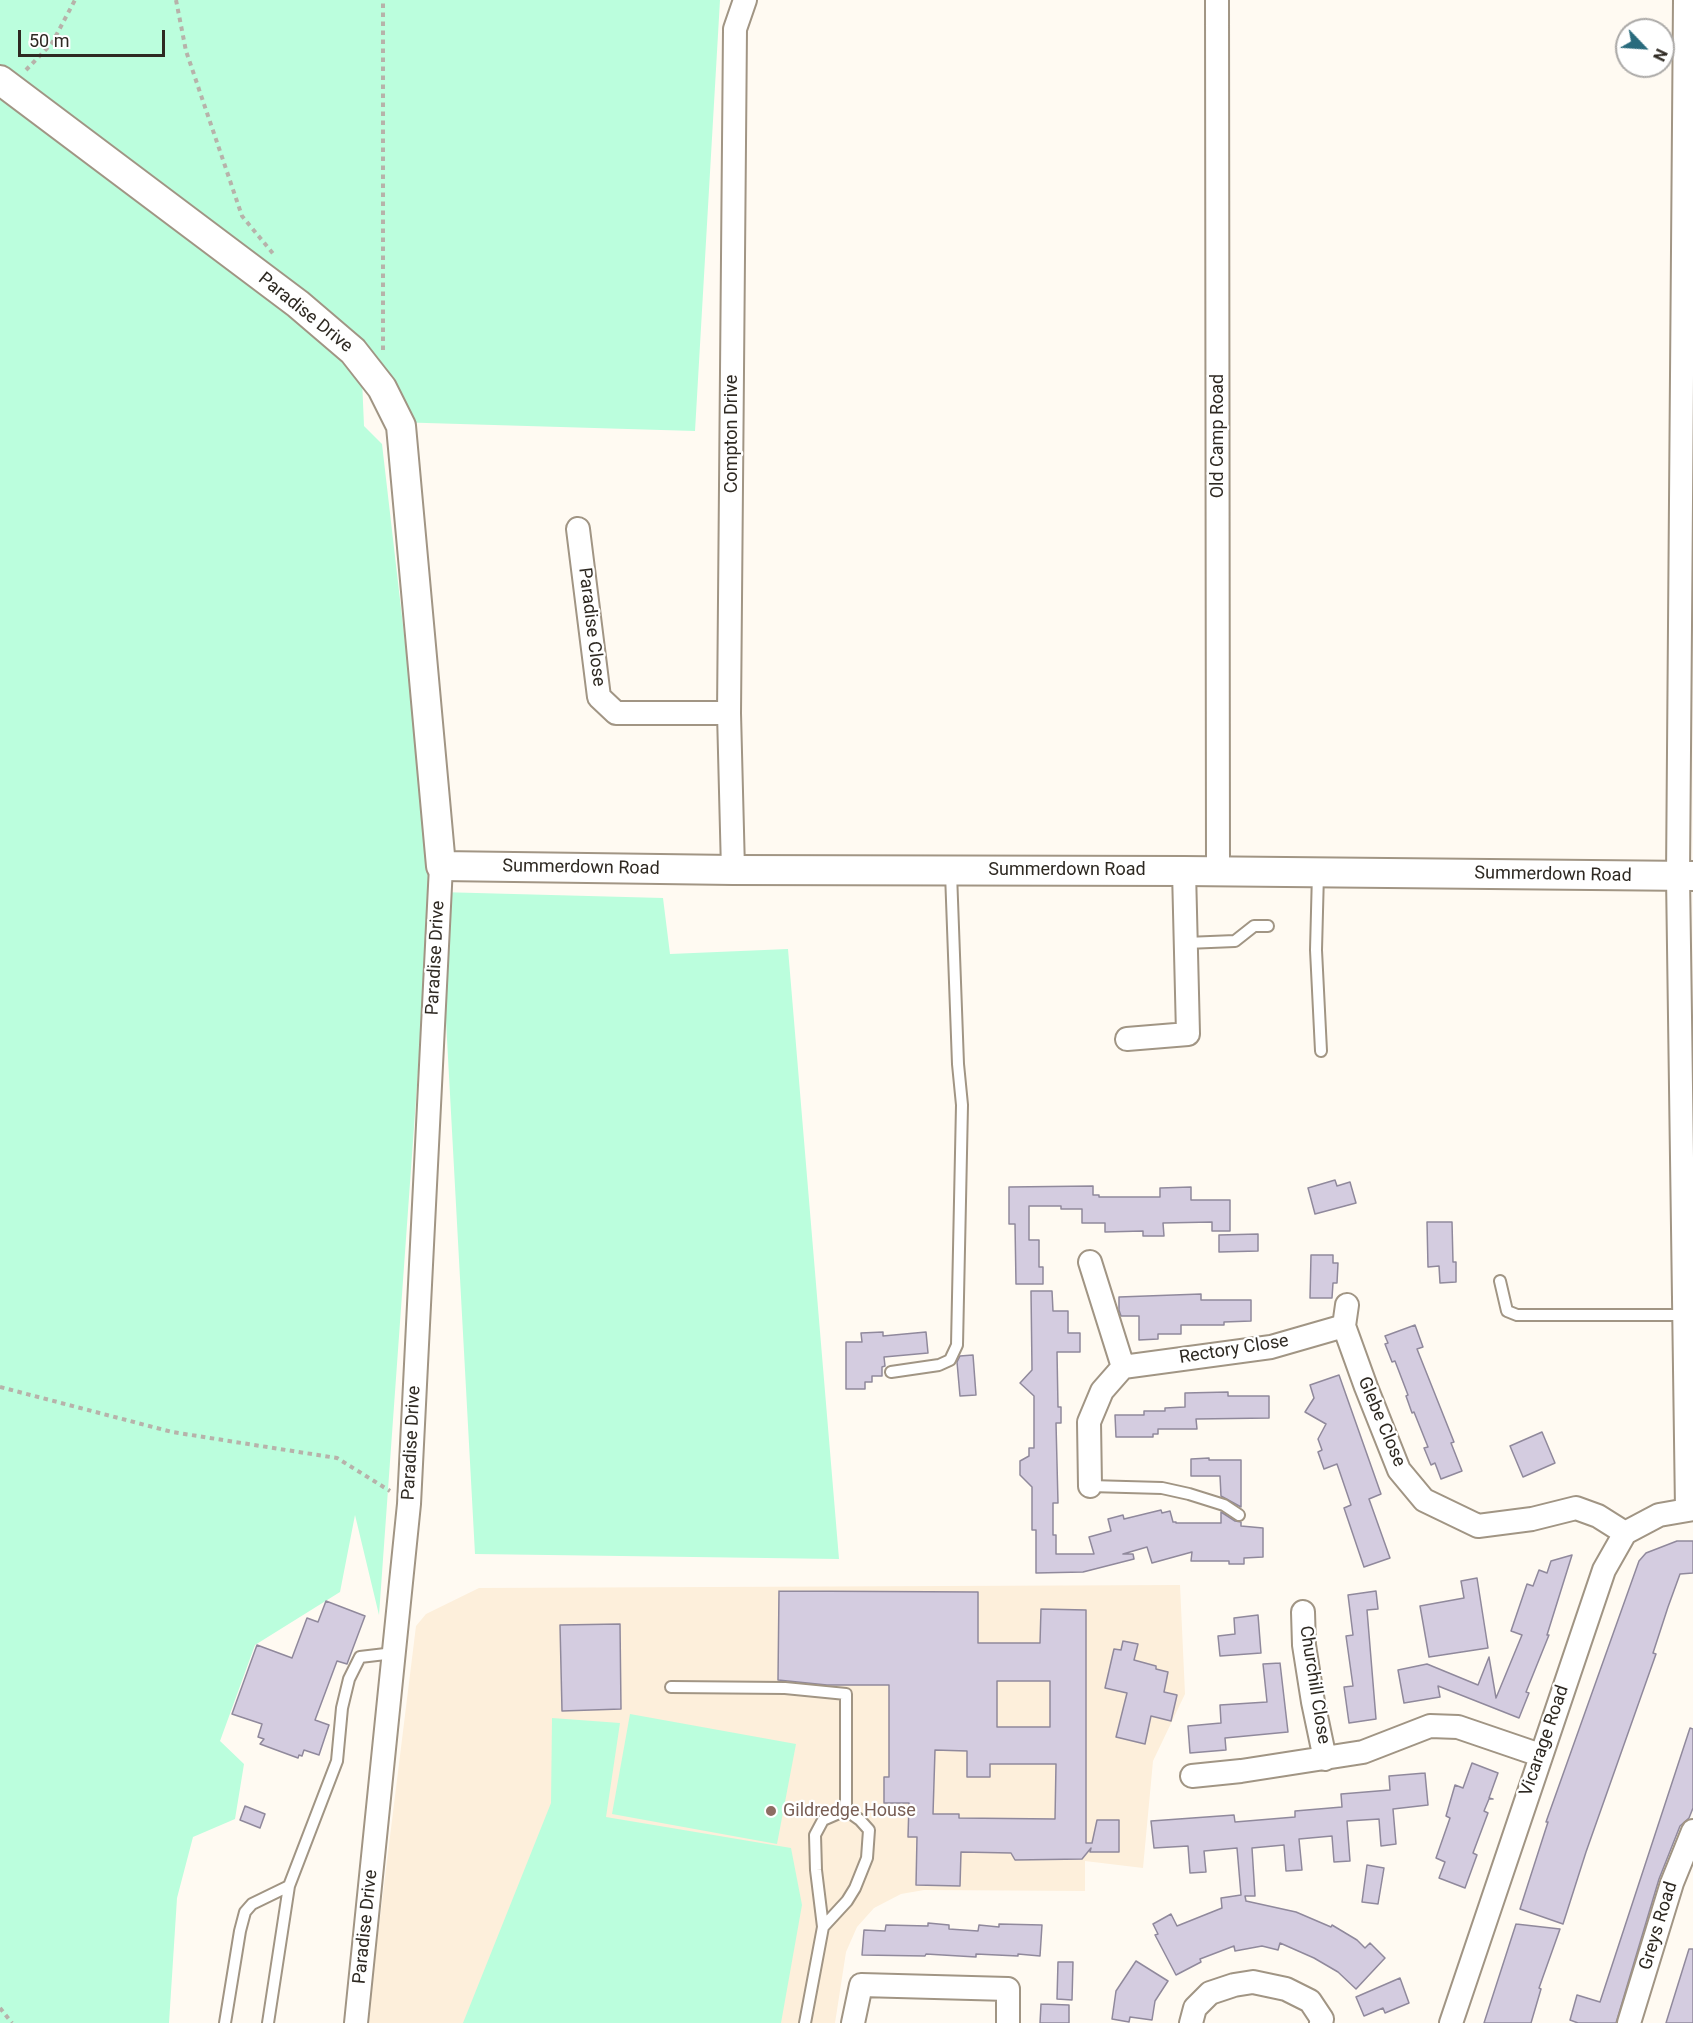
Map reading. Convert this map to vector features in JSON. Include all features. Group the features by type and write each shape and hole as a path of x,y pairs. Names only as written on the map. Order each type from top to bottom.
{"street":[{"name":"Compton Drive","path":"734,870 729,713 735,29 745,0"},
{"name":"Old Camp Road","path":"1217,0 1218,872"},
{"path":"1625,1533 1659,1515 1690,1509 1684,1315 1685,0"},
{"name":"Paradise Drive","path":"4,84 288,296 353,351 382,388 401,426 441,866 409,1504 356,2023"},
{"name":"Paradise Close","path":"578,529 599,697 616,713 729,713"},
{"name":"Summerdown Road","path":"441,866 1685,876"},
{"path":"1127,1039 1188,1034 1184,871"},
{"path":"1090,1262 1123,1367 1102,1391 1089,1422 1090,1486"},
{"name":"Rectory Close","path":"1123,1367 1271,1347 1346,1315"},
{"name":"Glebe Close","path":"1346,1315 1366,1388 1399,1470 1424,1500 1478,1526 1532,1519 1576,1508 1598,1516 1625,1533"},
{"name":"Vicarage Road","path":"1451,2023 1604,1570 1625,1533"},
{"name":"Churchill Close","path":"1303,1612 1304,1645 1325,1759"},
{"name":"Churchill Close","path":"1192,1776 1241,1782 1325,1759 1363,1752 1430,1726 1458,1727 1540,1755"},
{"name":"Greys Road","path":"1629,2023 1672,1883 1693,1831"},
{"path":"1191,2023 1195,2008 1210,1993 1234,1985 1253,1982 1286,1989 1310,2001 1322,2019 1322,2023"},
{"path":"853,2023 861,1985 1008,1989 1008,2023"}],"lane":[{"path":"891,1372 939,1365 950,1360 957,1344 962,1105 957,1064 951,870"},
{"path":"1318,873 1316,950 1321,1051"},
{"path":"1186,943 1235,941 1254,926 1268,926"},
{"path":"1500,1281 1506,1311 1516,1315 1684,1315"},
{"path":"1090,1486 1162,1488 1224,1505 1239,1515"},
{"path":"268,2023 289,1886 337,1761 342,1708 349,1679 360,1657 395,1653"},
{"path":"671,1687 785,1688 846,1694 846,1810"},
{"path":"805,2023 823,1927 816,1870 815,1834 823,1820 846,1810"},
{"path":"823,1927 847,1901 867,1858 869,1830 846,1810"},
{"path":"225,2023 245,1912 252,1904 289,1886"}],"path":[{"path":"4,84 52,43 75,0"},
{"path":"176,0 186,51 242,216 288,272 288,296"},
{"path":"382,388 383,0"},
{"path":"0,1388 172,1432 337,1458 409,1504"},
{"path":"0,2008 12,2023"}],"shaded area":[{"name":"Gildredge House","path":"1180,1585 1185,1694 1153,1761 1143,1868 1085,1861 1085,1891 924,1890 901,1894 874,1908 857,1927 846,1952 835,2023 367,2023 416,1626 426,1614 479,1588"}],"green space":[{"path":"0,0 720,0 695,431 393,422 361,355 364,426 382,444 432,876 379,1615 355,1515 340,1592 255,1645 220,1741 244,1764 235,1819 193,1837 177,1898 169,2023 0,2023"},
{"path":"439,892 663,898 670,954 788,949 839,1559 475,1554"},
{"path":"630,1714 796,1744 777,1844 612,1814"},
{"path":"552,1718 620,1723 606,1817 791,1848 802,1905 781,2023 463,2023 551,1803"}],"building":[{"path":"1335,1180 1337,1186 1350,1182 1356,1203 1315,1214 1308,1188"},
{"path":"1093,1186 1093,1195 1099,1195 1099,1197 1160,1197 1160,1188 1191,1187 1191,1200 1230,1200 1230,1231 1212,1231 1212,1222 1163,1223 1164,1236 1143,1236 1143,1231 1105,1232 1105,1223 1082,1223 1082,1209 1061,1209 1061,1206 1029,1206 1029,1240 1039,1240 1039,1267 1043,1267 1043,1284 1016,1284 1015,1224 1009,1224 1009,1187"},
{"path":"1427,1222 1452,1222 1456,1282 1440,1283 1439,1266 1428,1267"},
{"path":"1258,1234 1258,1251 1219,1252 1219,1235"},
{"path":"1311,1255 1333,1255 1333,1263 1338,1263 1337,1283 1333,1283 1332,1298 1310,1298"},
{"path":"1031,1291 1052,1291 1053,1311 1068,1311 1068,1333 1080,1333 1080,1352 1057,1352 1058,1407 1061,1407 1061,1423 1056,1423 1058,1503 1053,1503 1053,1535 1056,1535 1056,1554 1094,1554 1089,1537 1111,1531 1108,1519 1123,1515 1124,1519 1161,1510 1162,1513 1170,1511 1173,1522 1176,1523 1221,1523 1221,1512 1241,1522 1241,1526 1263,1528 1263,1557 1244,1558 1244,1564 1229,1564 1229,1561 1191,1561 1192,1552 1152,1563 1147,1547 1123,1554 1133,1554 1134,1559 1083,1572 1036,1573 1036,1530 1032,1530 1032,1487 1020,1475 1020,1461 1029,1456 1029,1448 1034,1448 1034,1396 1020,1383 1032,1370"},
{"path":"1201,1294 1201,1300 1251,1300 1251,1321 1224,1322 1224,1325 1181,1325 1181,1334 1158,1334 1158,1339 1139,1340 1139,1316 1121,1316 1119,1310 1119,1297"},
{"path":"1415,1325 1423,1347 1417,1349 1454,1442 1451,1443 1462,1471 1441,1479 1435,1463 1431,1465 1424,1448 1428,1447 1414,1412 1412,1413 1395,1361 1392,1362 1385,1344 1388,1343 1385,1336"},
{"path":"883,1332 883,1336 926,1332 928,1353 884,1357 885,1366 882,1367 882,1376 872,1376 872,1382 865,1382 865,1389 846,1389 846,1342 862,1342 861,1333"},
{"path":"973,1355 976,1395 960,1396 957,1362 960,1356"},
{"path":"1339,1375 1381,1494 1369,1499 1390,1558 1364,1567 1344,1508 1351,1505 1337,1464 1324,1469 1318,1452 1322,1450 1318,1439 1326,1424 1305,1412 1314,1398 1310,1385"},
{"path":"1228,1392 1228,1396 1269,1396 1269,1418 1196,1419 1197,1429 1158,1429 1158,1434 1153,1434 1153,1437 1116,1437 1115,1415 1144,1415 1144,1411 1165,1411 1165,1408 1185,1407 1185,1393"},
{"path":"1542,1432 1555,1463 1523,1477 1510,1446"},
{"path":"1209,1458 1209,1460 1241,1460 1241,1507 1221,1496 1220,1476 1191,1476 1191,1459"},
{"path":"1677,1541 1693,1541 1693,1573 1680,1574 1653,1653 1656,1654 1563,1924 1520,1909 1548,1822 1546,1822 1639,1561 1646,1553"},
{"path":"1572,1555 1547,1635 1549,1635 1526,1692 1529,1693 1519,1718 1438,1686 1440,1697 1404,1703 1398,1670 1427,1664 1478,1685 1489,1657 1496,1698 1522,1635 1511,1631 1527,1584 1533,1586 1539,1570 1547,1573 1551,1561"},
{"path":"1477,1578 1488,1648 1429,1657 1420,1606 1464,1598 1461,1581"},
{"path":"779,1591 978,1592 978,1643 1040,1643 1041,1609 1086,1610 1086,1843 1092,1843 1097,1820 1119,1820 1119,1852 1090,1852 1091,1848 1082,1859 1015,1860 1011,1853 961,1852 960,1886 916,1885 917,1837 908,1837 909,1803 884,1803 884,1777 889,1777 889,1685 827,1685 778,1680","holes":["997,1681 1050,1681 1050,1727 997,1727","935,1750 967,1751 967,1777 990,1777 990,1764 1056,1764 1055,1819 959,1818 959,1814 933,1814"]},
{"path":"1376,1591 1378,1609 1367,1610 1376,1719 1349,1723 1344,1687 1353,1686 1346,1636 1353,1635 1348,1595"},
{"path":"326,1601 365,1616 347,1664 337,1661 315,1720 329,1725 319,1755 304,1750 302,1756 299,1755 298,1758 260,1744 264,1739 258,1737 262,1724 232,1714 257,1645 292,1658 307,1618 318,1622"},
{"path":"1258,1615 1261,1653 1220,1656 1218,1636 1235,1634 1234,1618"},
{"path":"620,1624 621,1709 562,1711 560,1625"},
{"path":"1123,1641 1138,1644 1134,1660 1168,1672 1164,1692 1177,1695 1171,1721 1151,1716 1145,1744 1116,1737 1127,1693 1105,1688 1114,1649 1121,1650"},
{"path":"1280,1663 1288,1732 1225,1738 1226,1750 1190,1753 1188,1726 1221,1723 1220,1705 1267,1702 1263,1664"},
{"path":"1690,1728 1693,1729 1693,1808 1689,1818 1680,1826 1659,1879 1616,2023 1578,2023 1570,2020 1577,1995 1600,2002"},
{"path":"1472,1763 1498,1773 1489,1798 1493,1799 1489,1799 1484,1811 1488,1813 1473,1853 1477,1855 1465,1888 1439,1878 1445,1862 1436,1858 1450,1818 1446,1816 1455,1785 1463,1788"},
{"path":"1425,1773 1428,1805 1393,1809 1396,1844 1381,1846 1379,1819 1347,1821 1350,1861 1334,1862 1332,1836 1299,1839 1302,1870 1286,1871 1284,1845 1252,1848 1255,1896 1245,1896 1246,1901 1296,1912 1331,1927 1332,1925 1357,1940 1365,1948 1370,1943 1385,1958 1356,1989 1338,1972 1280,1943 1278,1950 1262,1946 1235,1951 1234,1946 1200,1959 1201,1962 1176,1975 1155,1935 1158,1934 1153,1924 1171,1914 1177,1926 1222,1908 1221,1898 1241,1895 1237,1848 1204,1851 1206,1872 1190,1873 1188,1846 1154,1848 1151,1821 1234,1815 1235,1822 1295,1817 1295,1811 1342,1807 1341,1794 1390,1790 1389,1776"},
{"path":"245,1806 265,1814 260,1828 240,1820"},
{"path":"1367,1865 1384,1868 1378,1904 1362,1902"},
{"path":"928,1923 949,1925 949,1929 978,1931 979,1925 999,1927 999,1924 1042,1925 1040,1956 1018,1954 1018,1956 976,1954 976,1957 926,1954 925,1956 862,1955 864,1930 885,1931 886,1925 928,1926"},
{"path":"1516,1924 1560,1929 1539,1988 1541,1989 1531,2023 1484,2023"},
{"path":"1689,1949 1693,1949 1693,2023 1666,2023"},
{"path":"1136,1961 1168,1981 1155,2001 1152,2020 1130,2017 1129,2022 1112,2019 1116,1991"},
{"path":"1058,1962 1073,1962 1072,2000 1057,1999"},
{"path":"1400,1978 1409,2003 1385,2013 1383,2008 1364,2016 1356,1997"},
{"path":"1041,2004 1069,2005 1069,2023 1040,2023"}],"place":[{"name":"Gildredge House","path":"771,1811"}]}
